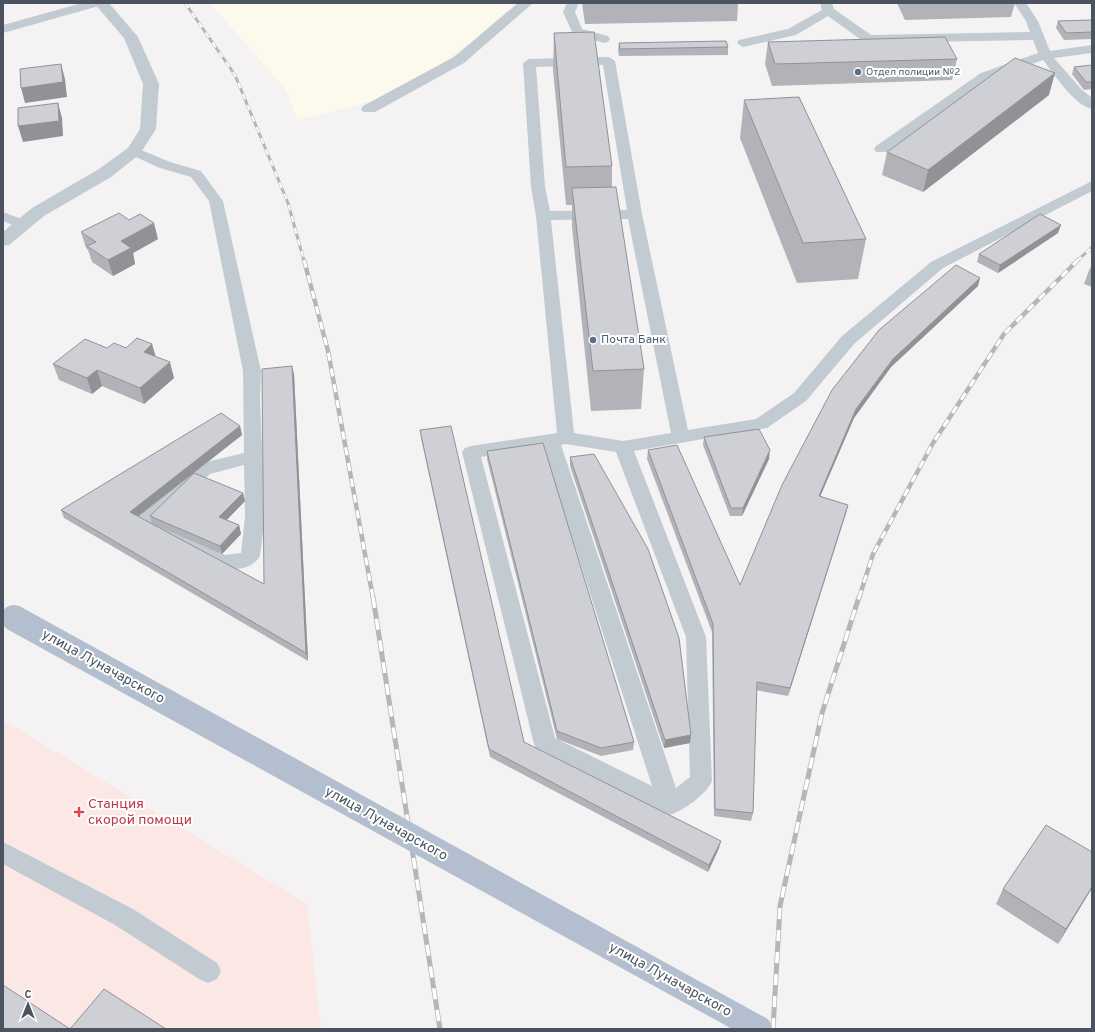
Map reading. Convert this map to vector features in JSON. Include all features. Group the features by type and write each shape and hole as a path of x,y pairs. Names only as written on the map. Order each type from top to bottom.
{"main road":[{"name":"улица Луначарского","path":"14,618 759,1029"}],"street":[{"path":"3,241 22,224 105,173 134,152 148,129 151,84 131,38 102,3"},
{"path":"369,109 459,60 526,3"}],"lane":[{"path":"3,29 95,3"},
{"path":"573,3 569,12 577,31 604,38"},
{"path":"1020,3 1039,36 1045,55 1077,93 1090,102"},
{"path":"743,43 792,32 828,7 868,39 1039,36"},
{"path":"881,149 986,76 1045,55 1092,49"},
{"path":"670,805 558,439 543,216 538,187 529,63 610,62 635,214 682,437"},
{"path":"134,152 196,174 216,201 252,371 255,517 250,556 243,561 223,562 144,522 204,468 253,457"},
{"path":"670,805 545,744 471,452 558,439 623,447 761,424 800,397 848,340 937,265 1092,185"},
{"path":"543,216 635,214"},
{"path":"3,216 22,224"},
{"path":"623,447 696,637 701,781 670,805"},
{"path":"3,852 124,917 208,971"}],"shaded area":[{"path":"210,3 515,3 469,44 396,95 298,120 286,90"},
{"name":"Станция скорой помощи","path":"3,720 307,904 321,1029 3,1029"}],"building":[{"path":"1092,20 1092,32 1066,33 1058,21"},
{"path":"594,32 612,166 566,167 554,33"},
{"path":"945,37 957,59 775,64 768,42"},
{"path":"726,41 728,47 620,49 619,43"},
{"path":"1015,58 1055,73 928,170 887,152"},
{"path":"61,64 63,82 21,88 20,69"},
{"path":"1092,65 1092,82 1086,82 1074,67"},
{"path":"799,97 866,239 803,243 744,100"},
{"path":"58,103 59,121 18,126 18,108"},
{"path":"616,187 644,369 593,371 572,188"},
{"path":"119,213 129,220 140,214 154,223 121,241 131,248 108,260 87,246 96,242 81,232"},
{"path":"1040,214 1061,225 1000,265 979,254"},
{"path":"956,265 980,278 893,359 856,409 819,496 848,505 790,688 757,682 753,813 715,809 713,624 648,450 677,445 740,585 782,485 832,390 879,330"},
{"path":"137,338 152,344 144,352 170,362 140,388 97,370 87,378 53,364 85,339 107,348 114,343 126,348"},
{"path":"292,366 306,653 61,510 221,413 240,426 130,512 264,584 262,369"},
{"path":"451,426 524,742 721,841 709,865 489,749 420,430"},
{"path":"759,429 770,450 743,508 731,508 704,437"},
{"path":"543,443 634,742 601,748 557,731 487,451"},
{"path":"594,454 648,549 679,638 691,735 665,740 570,457"},
{"path":"194,473 243,493 219,517 239,525 220,546 150,516"},
{"path":"1046,825 1092,852 1092,887 1066,929 1003,889"},
{"path":"3,985 70,1029 3,1029"},
{"path":"104,989 166,1029 70,1029"}],"railway":[{"path":"185,3 235,75 288,203 304,261"},
{"path":"1077,261 1092,247"},
{"path":"304,260 328,351 373,598"},
{"path":"859,598 873,554 933,443 1004,334 1077,261"},
{"path":"373,597 440,1029"},
{"path":"773,1029 780,906 822,713 859,597"}],"place":[{"name":"Отдел полиции №2","path":"858,72"},
{"name":"Почта Банк","path":"593,340"},
{"name":"Станция скорой помощи","path":"79,812"}]}
